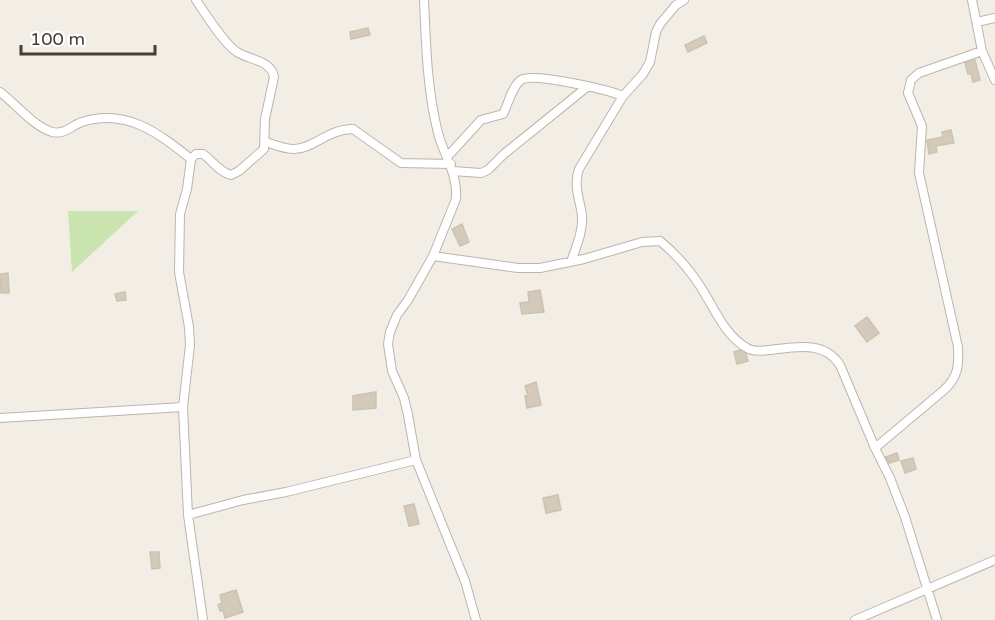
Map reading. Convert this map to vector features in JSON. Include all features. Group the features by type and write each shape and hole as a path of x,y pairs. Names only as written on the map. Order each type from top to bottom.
{"street":[{"path":"196,0 235,51 269,66 273,71 273,86 265,118 264,149 231,175 223,173 202,154 196,154 191,159 187,189 180,214 179,272 190,336 183,407 188,515 203,620"},
{"path":"424,0 425,42 434,114 457,190 456,199 433,256 397,315 388,344 392,371 404,398 416,460 457,559 476,620"},
{"path":"571,262 582,231 582,216 575,178 623,96 643,75 650,62 656,32 660,24 676,5 684,0"},
{"path":"972,0 982,51 995,80"},
{"path":"977,22 995,18"},
{"path":"875,448 954,381 958,371 958,347 919,173 922,126 910,102 908,86 919,73 982,51"},
{"path":"450,164 481,120 503,114 521,80 534,77 606,89 623,96"},
{"path":"266,142 293,149 301,148 330,133 353,129 400,163 450,164 481,172 488,170 504,154 587,87"},
{"path":"0,92 35,122 53,132 65,131 84,122 102,118 134,121 191,159"},
{"path":"433,256 518,268 540,268 571,262 642,242 660,242 676,255 699,284 733,337 748,349 757,351 805,346 827,350 835,356 890,478 937,620"},
{"path":"0,418 183,407"},
{"path":"188,515 416,460"},
{"path":"855,620 995,560"}],"green space":[{"path":"68,211 138,211 72,272"}],"building":[{"path":"368,28 370,35 351,39 350,32"},
{"path":"704,36 707,43 688,52 685,45"},
{"path":"975,60 980,80 973,82 965,63"},
{"path":"951,130 954,143 936,146 937,152 929,154 927,140 943,137 942,132"},
{"path":"462,224 469,242 460,246 452,229"},
{"path":"8,273 9,293 1,293 0,274"},
{"path":"540,290 544,312 522,314 520,303 529,302 528,292"},
{"path":"125,292 126,300 117,301 115,294"},
{"path":"867,317 879,333 867,342 855,326"},
{"path":"740,350 746,354 748,361 737,364 734,352"},
{"path":"536,382 541,405 527,408 525,396 528,396 525,386"},
{"path":"376,392 376,408 353,410 353,396"},
{"path":"897,453 899,460 889,463 886,457"},
{"path":"913,458 916,469 905,473 901,461"},
{"path":"558,495 561,510 546,513 543,498"},
{"path":"414,504 419,524 409,526 404,506"},
{"path":"150,552 159,552 160,568 152,569"},
{"path":"236,590 243,612 225,618 223,610 220,611 218,605 222,603 220,595"}]}
